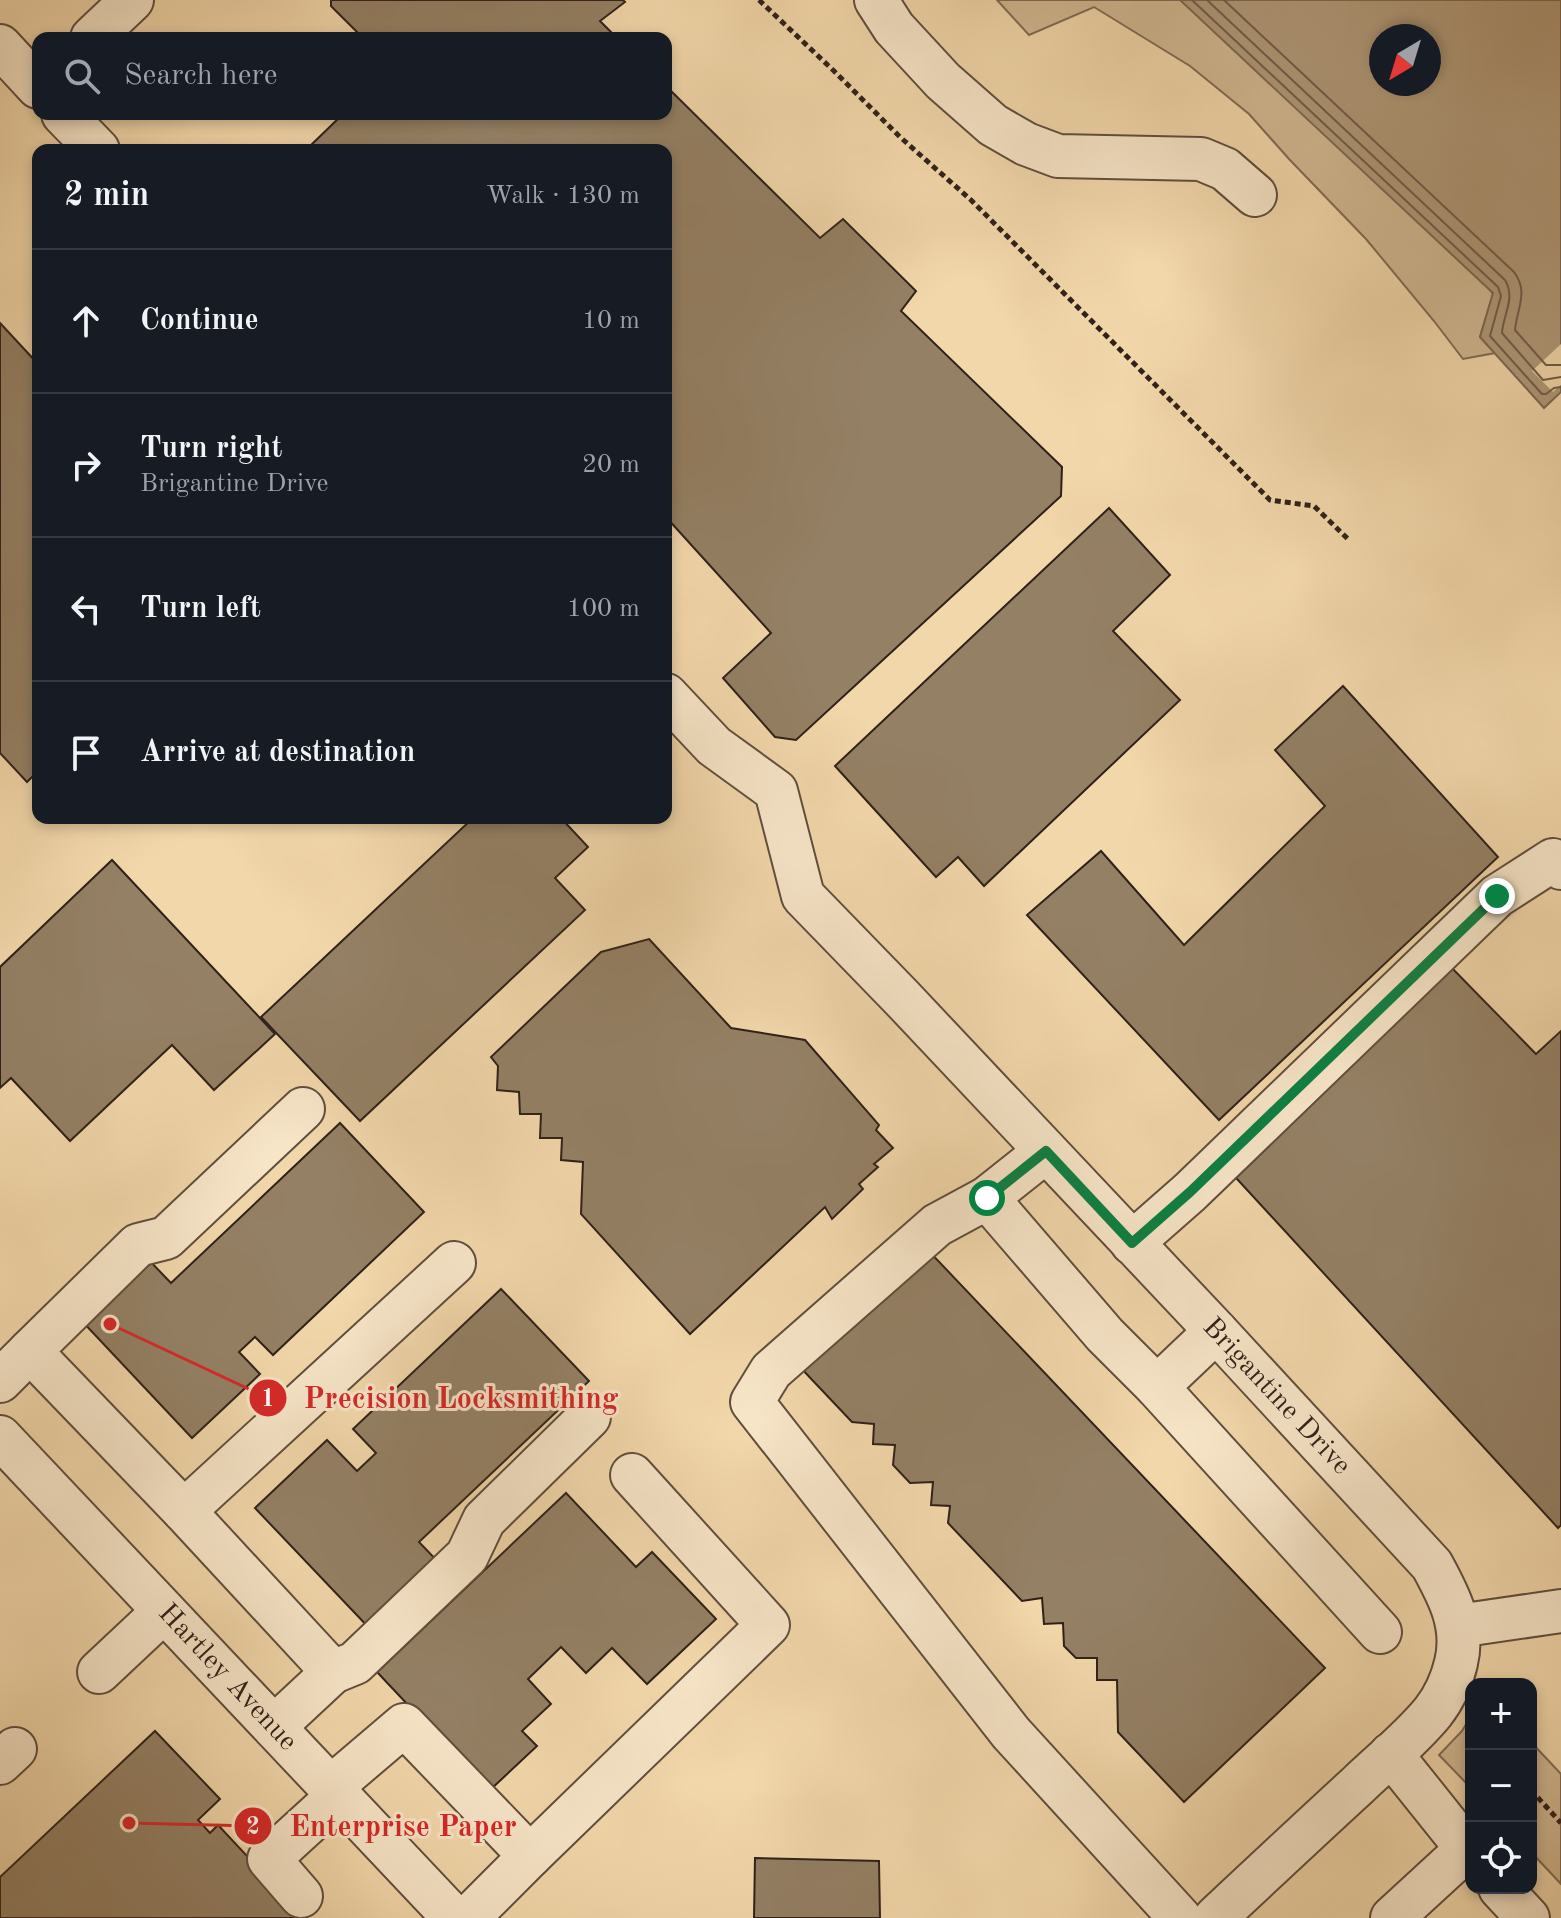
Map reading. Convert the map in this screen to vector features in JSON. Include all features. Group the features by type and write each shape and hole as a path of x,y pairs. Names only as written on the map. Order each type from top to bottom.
{"street":[{"path":"98,32 132,0"},
{"path":"876,0 894,28 943,81 993,125 1026,144 1058,156 1201,159 1225,169 1255,195"},
{"path":"0,46 32,81"},
{"path":"69,120 92,144"},
{"name":"Brigantine Drive","path":"672,701 714,746 776,791 803,896 1216,1331 1432,1565 1450,1600 1458,1626 1457,1661 1445,1693 1424,1722 1215,1918"},
{"path":"1132,1243 1190,1192 1497,896 1553,860 1561,868"},
{"path":"0,1381 138,1245 166,1238 303,1109"},
{"path":"1046,1151 987,1198 937,1225 771,1371 752,1402 1011,1733 1180,1918"},
{"path":"987,1198 1105,1335 1157,1387 1380,1632"},
{"path":"184,1511 454,1263"},
{"path":"1157,1387 1216,1331"},
{"path":"30,1351 333,1672"},
{"path":"274,1727 333,1672 355,1663 467,1556 484,1520 589,1417"},
{"name":"Hartley Avenue","path":"0,1437 454,1918"},
{"path":"468,1918 768,1625 632,1475"},
{"path":"99,1672 164,1611"},
{"path":"1458,1626 1561,1611"},
{"path":"301,1896 269,1859 404,1725 530,1856"},
{"path":"1391,1754 1465,1846"},
{"path":"1392,1918 1465,1854"},
{"path":"1506,1894 1528,1918"}],"path":[{"path":"759,0 900,137 971,200 1270,500 1314,506 1349,540"},
{"path":"1537,1797 1561,1823"}],"shaded area":[{"path":"997,0 1264,0 1493,294 1480,337 1495,353 1463,359 1366,239 1249,114 1190,66 1094,7 1029,35"},
{"path":"1465,1726 1465,1782 1439,1755"},
{"path":"1537,1748 1561,1774 1561,1884 1537,1858"}],"water":[{"path":"1180,0 1561,0 1561,392 1544,408 1480,337 1493,293"}],"pier":[{"path":"1561,344 1561,385 1553,392 1532,371"}],"building":[{"path":"331,0 625,2 600,21 611,32 357,32 331,6"},
{"path":"672,92 820,238 843,219 916,291 901,311 1062,467 1061,496 796,740 775,737 723,678 771,633 672,524 672,144 312,144 337,120 672,120"},
{"path":"0,323 32,358 32,777 27,782 0,753"},
{"path":"1109,508 1170,575 1113,631 1180,700 984,886 958,857 936,877 835,766"},
{"path":"1343,686 1498,857 1219,1120 1027,915 1101,851 1184,945 1325,806 1275,750"},
{"path":"467,824 567,824 588,847 555,878 585,910 360,1121 261,1017"},
{"path":"112,860 275,1034 214,1090 172,1045 70,1141 11,1078 0,1088 0,967"},
{"path":"649,939 731,1028 805,1040 879,1125 876,1130 893,1148 874,1164 878,1167 859,1184 863,1189 832,1219 825,1207 690,1334 581,1214 583,1162 561,1160 562,1138 540,1138 541,1114 520,1114 519,1092 497,1090 498,1066 491,1057 601,952"},
{"path":"1449,965 1536,1054 1561,1031 1561,1525 1558,1528 1226,1167"},
{"path":"340,1123 424,1212 273,1355 255,1337 239,1352 260,1374 192,1438 80,1319 146,1257 171,1283"},
{"path":"925,1247 1325,1668 1184,1802 1118,1732 1117,1680 1097,1680 1097,1658 1076,1658 1064,1646 1063,1623 1044,1624 1042,1598 1022,1601 948,1523 950,1506 931,1505 933,1482 910,1483 893,1465 895,1445 873,1444 874,1424 852,1422 799,1366"},
{"path":"501,1289 589,1381 419,1542 441,1565 372,1631 255,1508 327,1440 357,1471 376,1453 353,1429"},
{"path":"566,1493 636,1567 652,1552 716,1619 647,1684 612,1648 586,1673 561,1647 528,1679 551,1704 522,1731 537,1746 489,1791 377,1672"},
{"path":"155,1731 220,1799 198,1820 210,1833 218,1825 305,1918 0,1918 0,1877"},
{"path":"755,1858 879,1861 880,1918 754,1918"}],"place":[{"name":"Precision Locksmithing","path":"110,1324"},
{"name":"Enterprise Paper","path":"129,1823"}],"route":[{"path":"987,1198 1046,1151 1132,1243 1190,1192 1497,896"}]}
